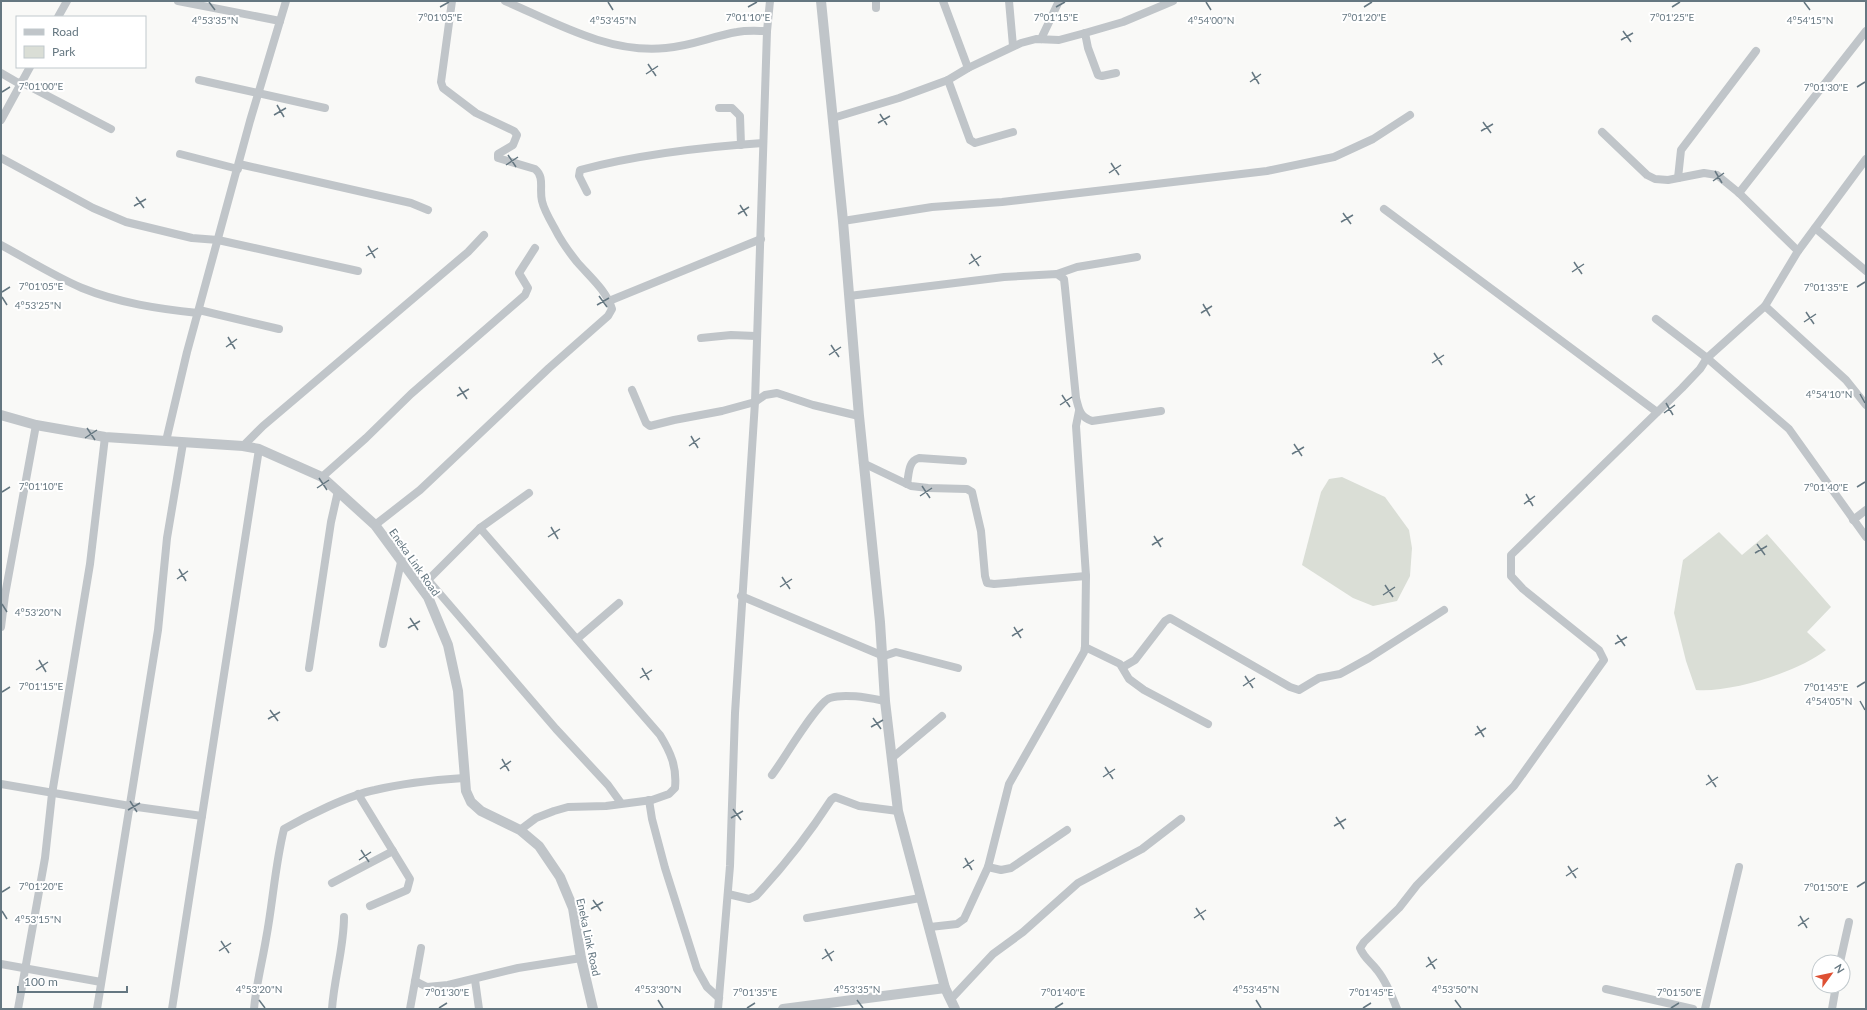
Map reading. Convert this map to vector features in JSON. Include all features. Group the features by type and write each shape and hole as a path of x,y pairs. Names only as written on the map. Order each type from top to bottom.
{"street":[{"path":"59,16 67,1"},
{"path":"178,1 280,21"},
{"path":"166,441 187,352 258,93 286,1"},
{"path":"375,525 420,490 549,368 608,316 612,309 610,301 594,279 564,245 556,231 542,202 541,179 539,173 535,169 498,158 498,154 515,142 517,135 514,131 476,113 443,88 441,82 452,1"},
{"path":"505,1 522,4 567,29 618,46 665,48 684,46 738,31 767,31"},
{"path":"718,1009 728,894 741,596 755,402 767,31 770,1"},
{"path":"821,1 843,221 863,462 880,622 885,701 898,811 945,988 955,1009"},
{"path":"942,1 968,68"},
{"path":"1009,1 1013,46"},
{"path":"1041,39 1059,1"},
{"path":"833,118 899,98 948,80 968,68 1013,46 1027,41 1041,39 1059,40 1085,33 1123,22 1174,1"},
{"path":"1739,193 1866,31"},
{"path":"1085,33 1088,48 1098,75 1102,76 1116,73"},
{"path":"1678,178 1681,150 1756,51"},
{"path":"1,120 29,68"},
{"path":"1,73 111,129"},
{"path":"199,80 325,108"},
{"path":"948,80 970,140 975,143 1013,132"},
{"path":"719,108 732,108 740,116 740,145"},
{"path":"843,221 932,207 1002,202 1267,171 1334,157 1373,139 1410,115"},
{"path":"1602,132 1647,175 1655,179 1668,180 1704,173 1717,175 1739,193 1798,251"},
{"path":"587,192 579,176 580,170 668,153 763,143"},
{"path":"180,154 411,203 428,210"},
{"path":"1,158 115,218 192,238 218,240 358,271"},
{"path":"1397,1009 1385,982 1377,970 1362,954 1360,948 1364,942 1399,908 1417,885 1514,786 1604,660 1599,650 1523,589 1511,576 1511,555 1700,369 1707,358 1764,306 1798,251 1866,159"},
{"path":"1384,209 1657,412"},
{"path":"1815,228 1866,271"},
{"path":"243,446 263,426 468,252 484,235"},
{"path":"610,301 761,240"},
{"path":"1,245 82,288 115,299 155,308 199,312 279,329"},
{"path":"322,477 366,438 411,394 525,295 528,288 519,273 535,248"},
{"path":"849,296 1004,277 1057,274 1077,267 1137,257"},
{"path":"1057,274 1064,279 1076,398 1080,411 1085,419 1092,421 1161,411"},
{"path":"1764,306 1846,380 1866,405"},
{"path":"1656,319 1707,358 1788,429 1866,537"},
{"path":"701,338 731,334 756,336"},
{"path":"632,390 646,423 650,426 755,402 765,394 777,393 813,405 859,416"},
{"path":"930,927 961,922 988,867 1009,784 1084,652 1086,576 1076,426 1080,411"},
{"name":"Eneka Link Road","path":"1,415 36,425 105,437 243,446 259,449 322,477 375,525 401,562 424,583 428,597 448,645 458,691 466,791 471,802 481,811 520,830 539,846 560,877 573,908 581,958 593,1009"},
{"path":"1,627 2,611 36,425"},
{"path":"18,1009 45,858 52,794 90,564 105,437"},
{"path":"97,1009 158,630 167,538 183,442"},
{"path":"172,1009 259,449"},
{"path":"907,484 911,464 914,460 920,458 963,461"},
{"path":"863,462 907,484 928,488 967,490 972,492 981,531 985,576 987,582 994,584 1086,576"},
{"path":"309,668 331,522 338,491"},
{"path":"529,493 480,528 424,583 556,729 608,784 621,803"},
{"path":"1853,520 1866,510"},
{"path":"480,528 660,735 670,751 674,764 675,788 669,794 649,800 606,806 568,807 536,818 520,830"},
{"path":"383,644 401,562"},
{"path":"741,596 881,656 896,652 958,668"},
{"path":"577,639 619,603"},
{"path":"1123,667 1135,660 1165,621 1170,618 1290,687 1299,690 1319,678 1335,676 1345,671 1444,610"},
{"path":"1085,647 1123,667 1126,676 1132,682 1208,724"},
{"path":"772,775 816,710 826,700 835,697 860,697 885,701"},
{"path":"892,758 942,716"},
{"path":"254,1009 255,990 266,939 284,829 358,794 400,785 464,778"},
{"path":"1,784 52,794 202,816"},
{"path":"358,794 410,879 407,890 370,906"},
{"path":"728,894 749,899 756,896 787,860 814,826 831,800 835,797 858,806 898,811"},
{"path":"649,800 652,819 665,868 697,969 707,987 719,998"},
{"path":"951,999 993,954 1023,932 1078,883 1142,849 1181,819"},
{"path":"988,867 1001,870 1011,868 1067,830"},
{"path":"332,883 393,851"},
{"path":"1705,1009 1739,867"},
{"path":"807,918 920,898"},
{"path":"332,1009 334,985 344,929 344,917"},
{"path":"1842,954 1849,922"},
{"path":"410,1009 421,948"},
{"path":"415,981 427,987 474,980 518,968 581,958"},
{"path":"1,964 101,982"},
{"path":"474,980 479,1009"},
{"path":"783,1009 945,988"},
{"path":"1606,989 1693,1009"},
{"path":"1832,1009 1835,994"}],"green space":[{"path":"1342,477 1385,497 1409,530 1412,548 1410,576 1397,601 1373,606 1353,598 1302,565 1321,492 1329,479"},
{"path":"1719,532 1742,555 1767,534 1831,607 1807,632 1826,650 1799,666 1764,679 1727,688 1696,690 1686,661 1674,613 1683,560"}]}
